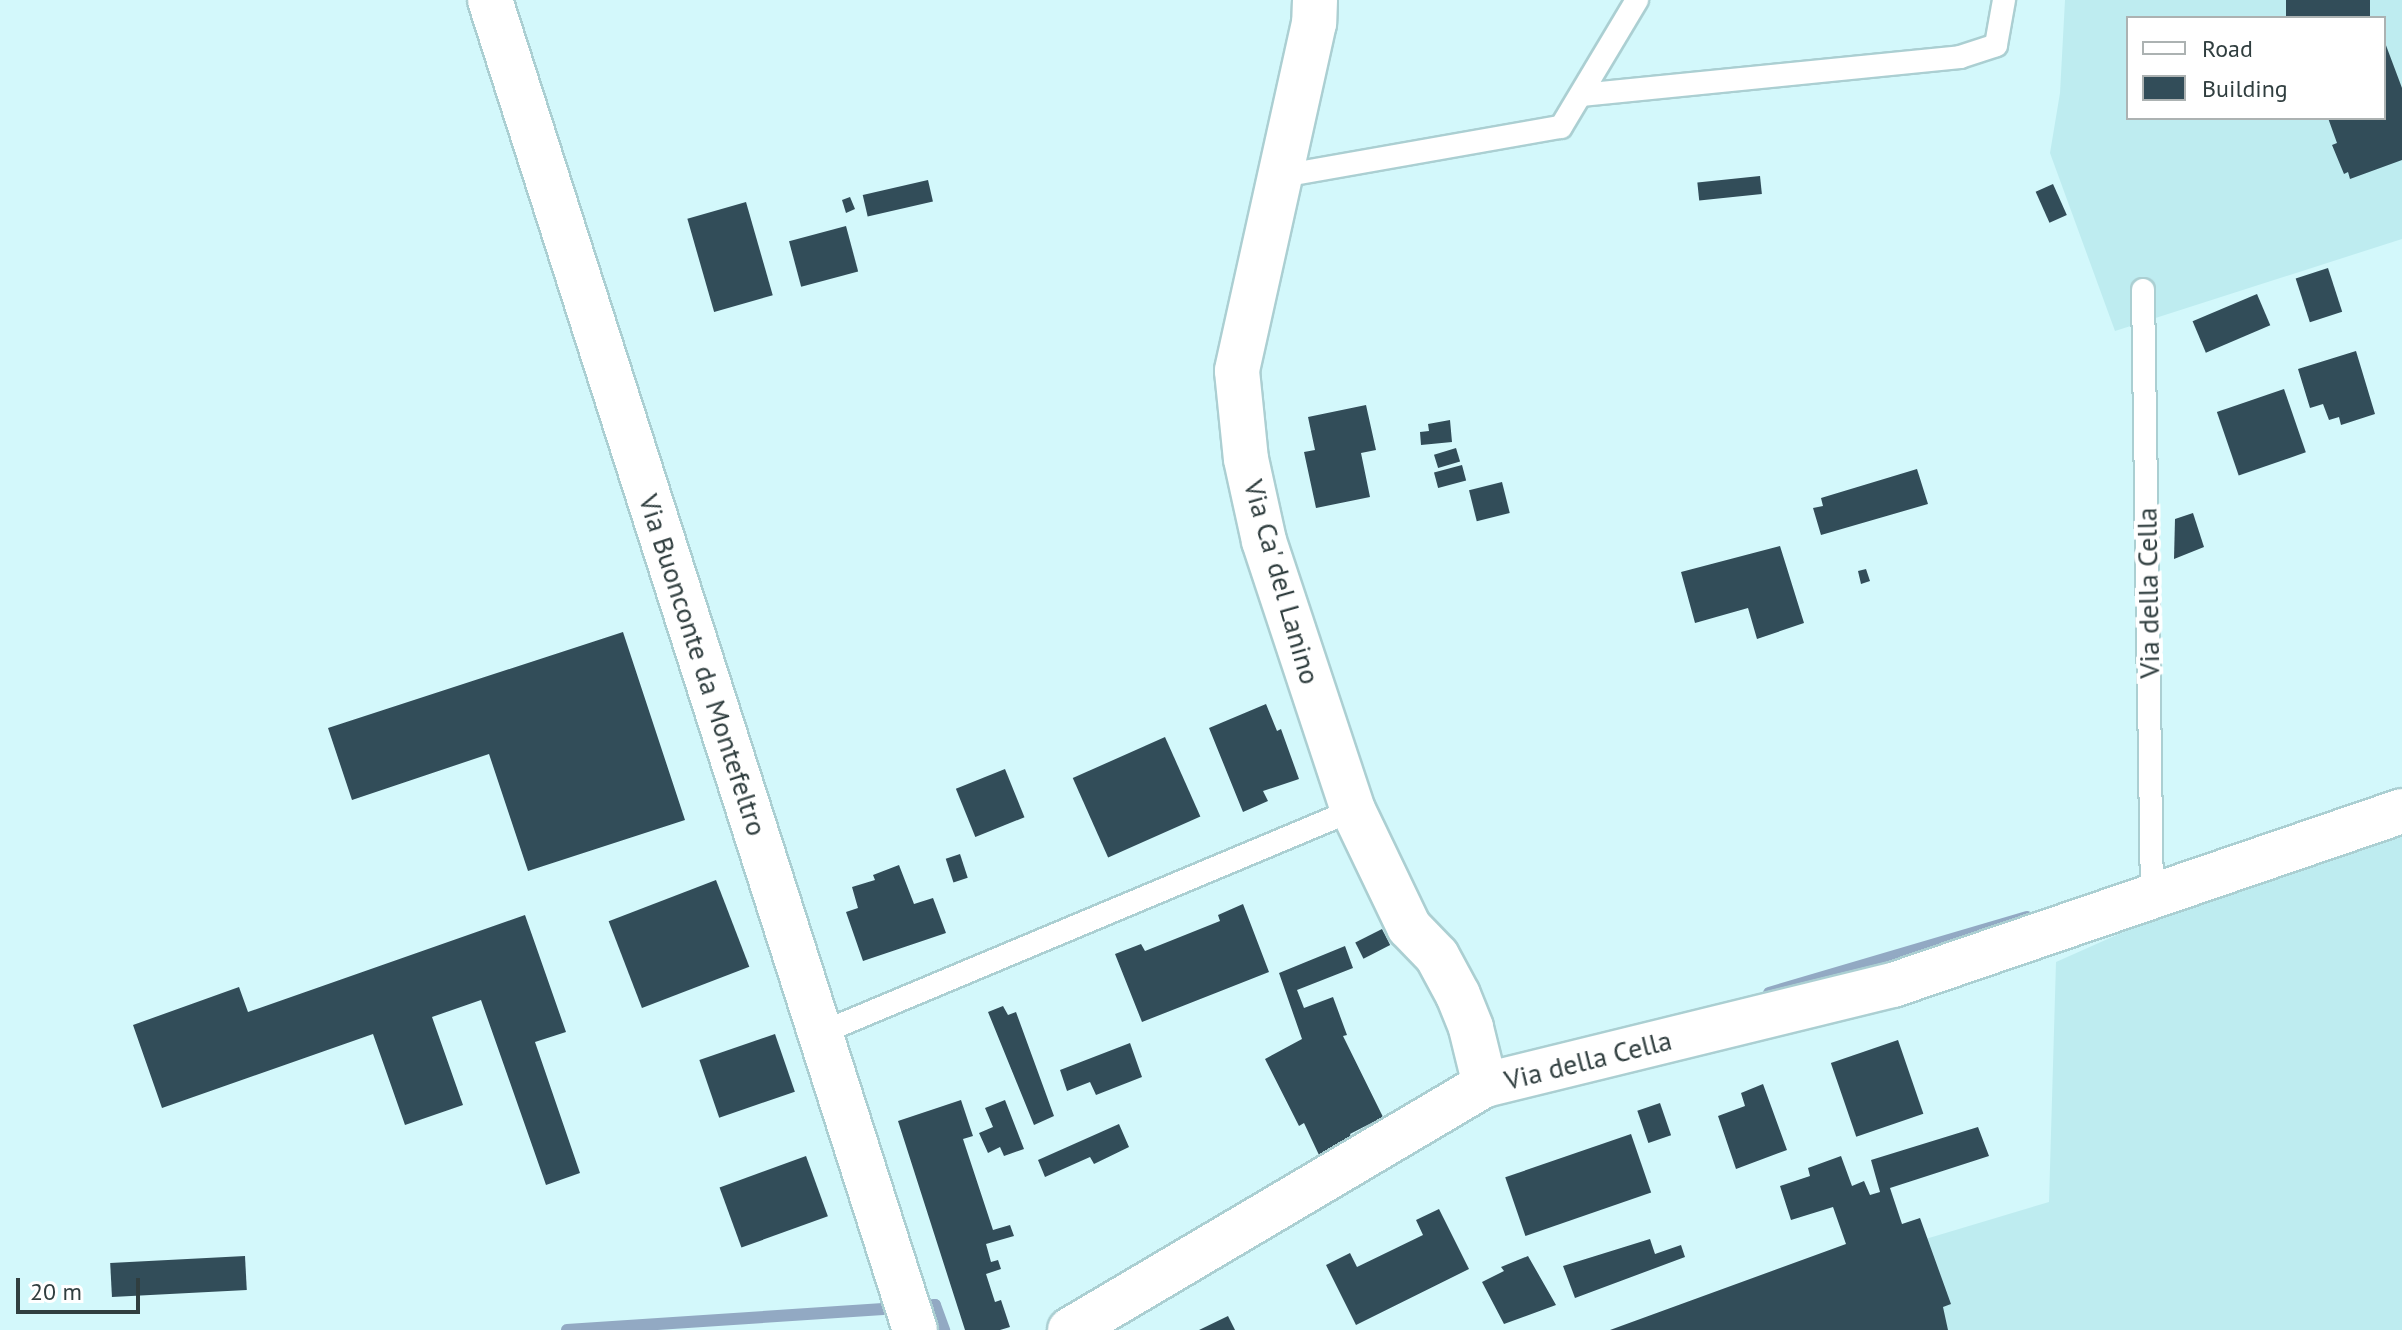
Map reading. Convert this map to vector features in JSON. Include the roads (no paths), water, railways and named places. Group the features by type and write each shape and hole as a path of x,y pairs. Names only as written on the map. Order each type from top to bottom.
{"street":[{"name":"Via Buonconte da Montefeltro","path":"490,0 915,1330"},
{"name":"Via Ca' del Lanino","path":"1315,0 1314,23 1282,176 1237,371 1246,459 1264,541 1353,810 1409,927 1437,956 1458,995 1471,1028 1485,1085"},
{"name":"Via della Cella","path":"1070,1330 1485,1085 1893,985 2402,811"}],"lane":[{"path":"1282,176 1561,127 1637,0"},
{"path":"1581,95 1960,57 1996,45 2004,0"},
{"name":"Via della Cella","path":"2143,290 2152,895"},
{"path":"821,1033 1353,810"}],"waterway":[{"path":"1769,993 2027,917"},
{"path":"916,1307 935,1305 944,1330"},
{"path":"567,1330 898,1308"}]}
